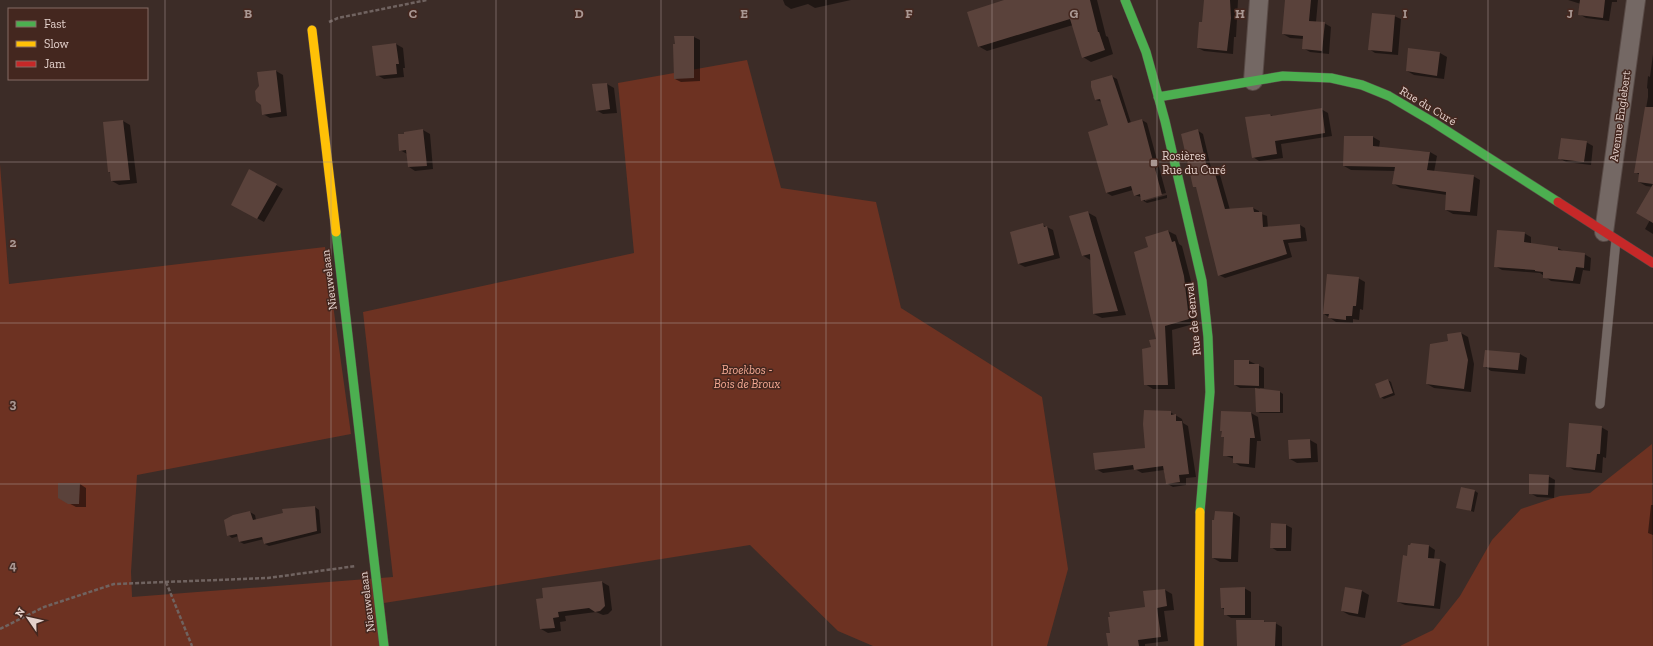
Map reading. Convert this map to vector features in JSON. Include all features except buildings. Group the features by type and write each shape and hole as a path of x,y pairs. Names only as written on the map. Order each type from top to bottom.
{"street":[{"name":"Rue de Genval","path":"1126,0 1146,52 1202,281 1208,337 1210,392 1200,512 1199,646"},
{"path":"1253,81 1259,0"},
{"name":"Avenue Englebert","path":"1610,235 1636,0"},
{"name":"Nieuwelaan","path":"312,30 384,646"},
{"name":"Rue du Curé","path":"1158,97 1283,76 1331,78 1362,85 1389,96 1433,122 1653,263"}],"lane":[{"path":"1600,404 1610,235"}],"path":[{"path":"312,30 338,18 427,0"},
{"path":"0,629 44,607 114,584 268,578 374,563"},
{"path":"166,582 192,646"}],"green space":[{"name":"Broekbos - Bois de Broux","path":"747,60 781,188 876,202 901,308 1042,397 1068,569 1047,646 873,646 838,631 750,545 384,603 389,646 0,646 0,164 9,284 325,247 351,434 137,475 131,572 132,597 393,577 363,312 634,253 618,83"},
{"path":"1652,444 1653,646 1400,646 1433,630 1460,596 1492,540 1521,509 1560,496 1590,493"}],"traffic: fast":[{"path":"1125,0 1146,52 1165,121 1202,281 1208,337 1210,392 1200,512"},
{"path":"1158,97 1283,76 1331,78 1362,85 1389,96 1433,122 1558,202"},
{"path":"336,232 384,646"}],"traffic: slow":[{"path":"312,30 336,232"},
{"path":"1199,646 1200,512"}],"traffic: jam":[{"path":"1558,202 1653,263"}],"place":[{"name":"Rosières Rue du Curé","path":"1154,163"}]}
